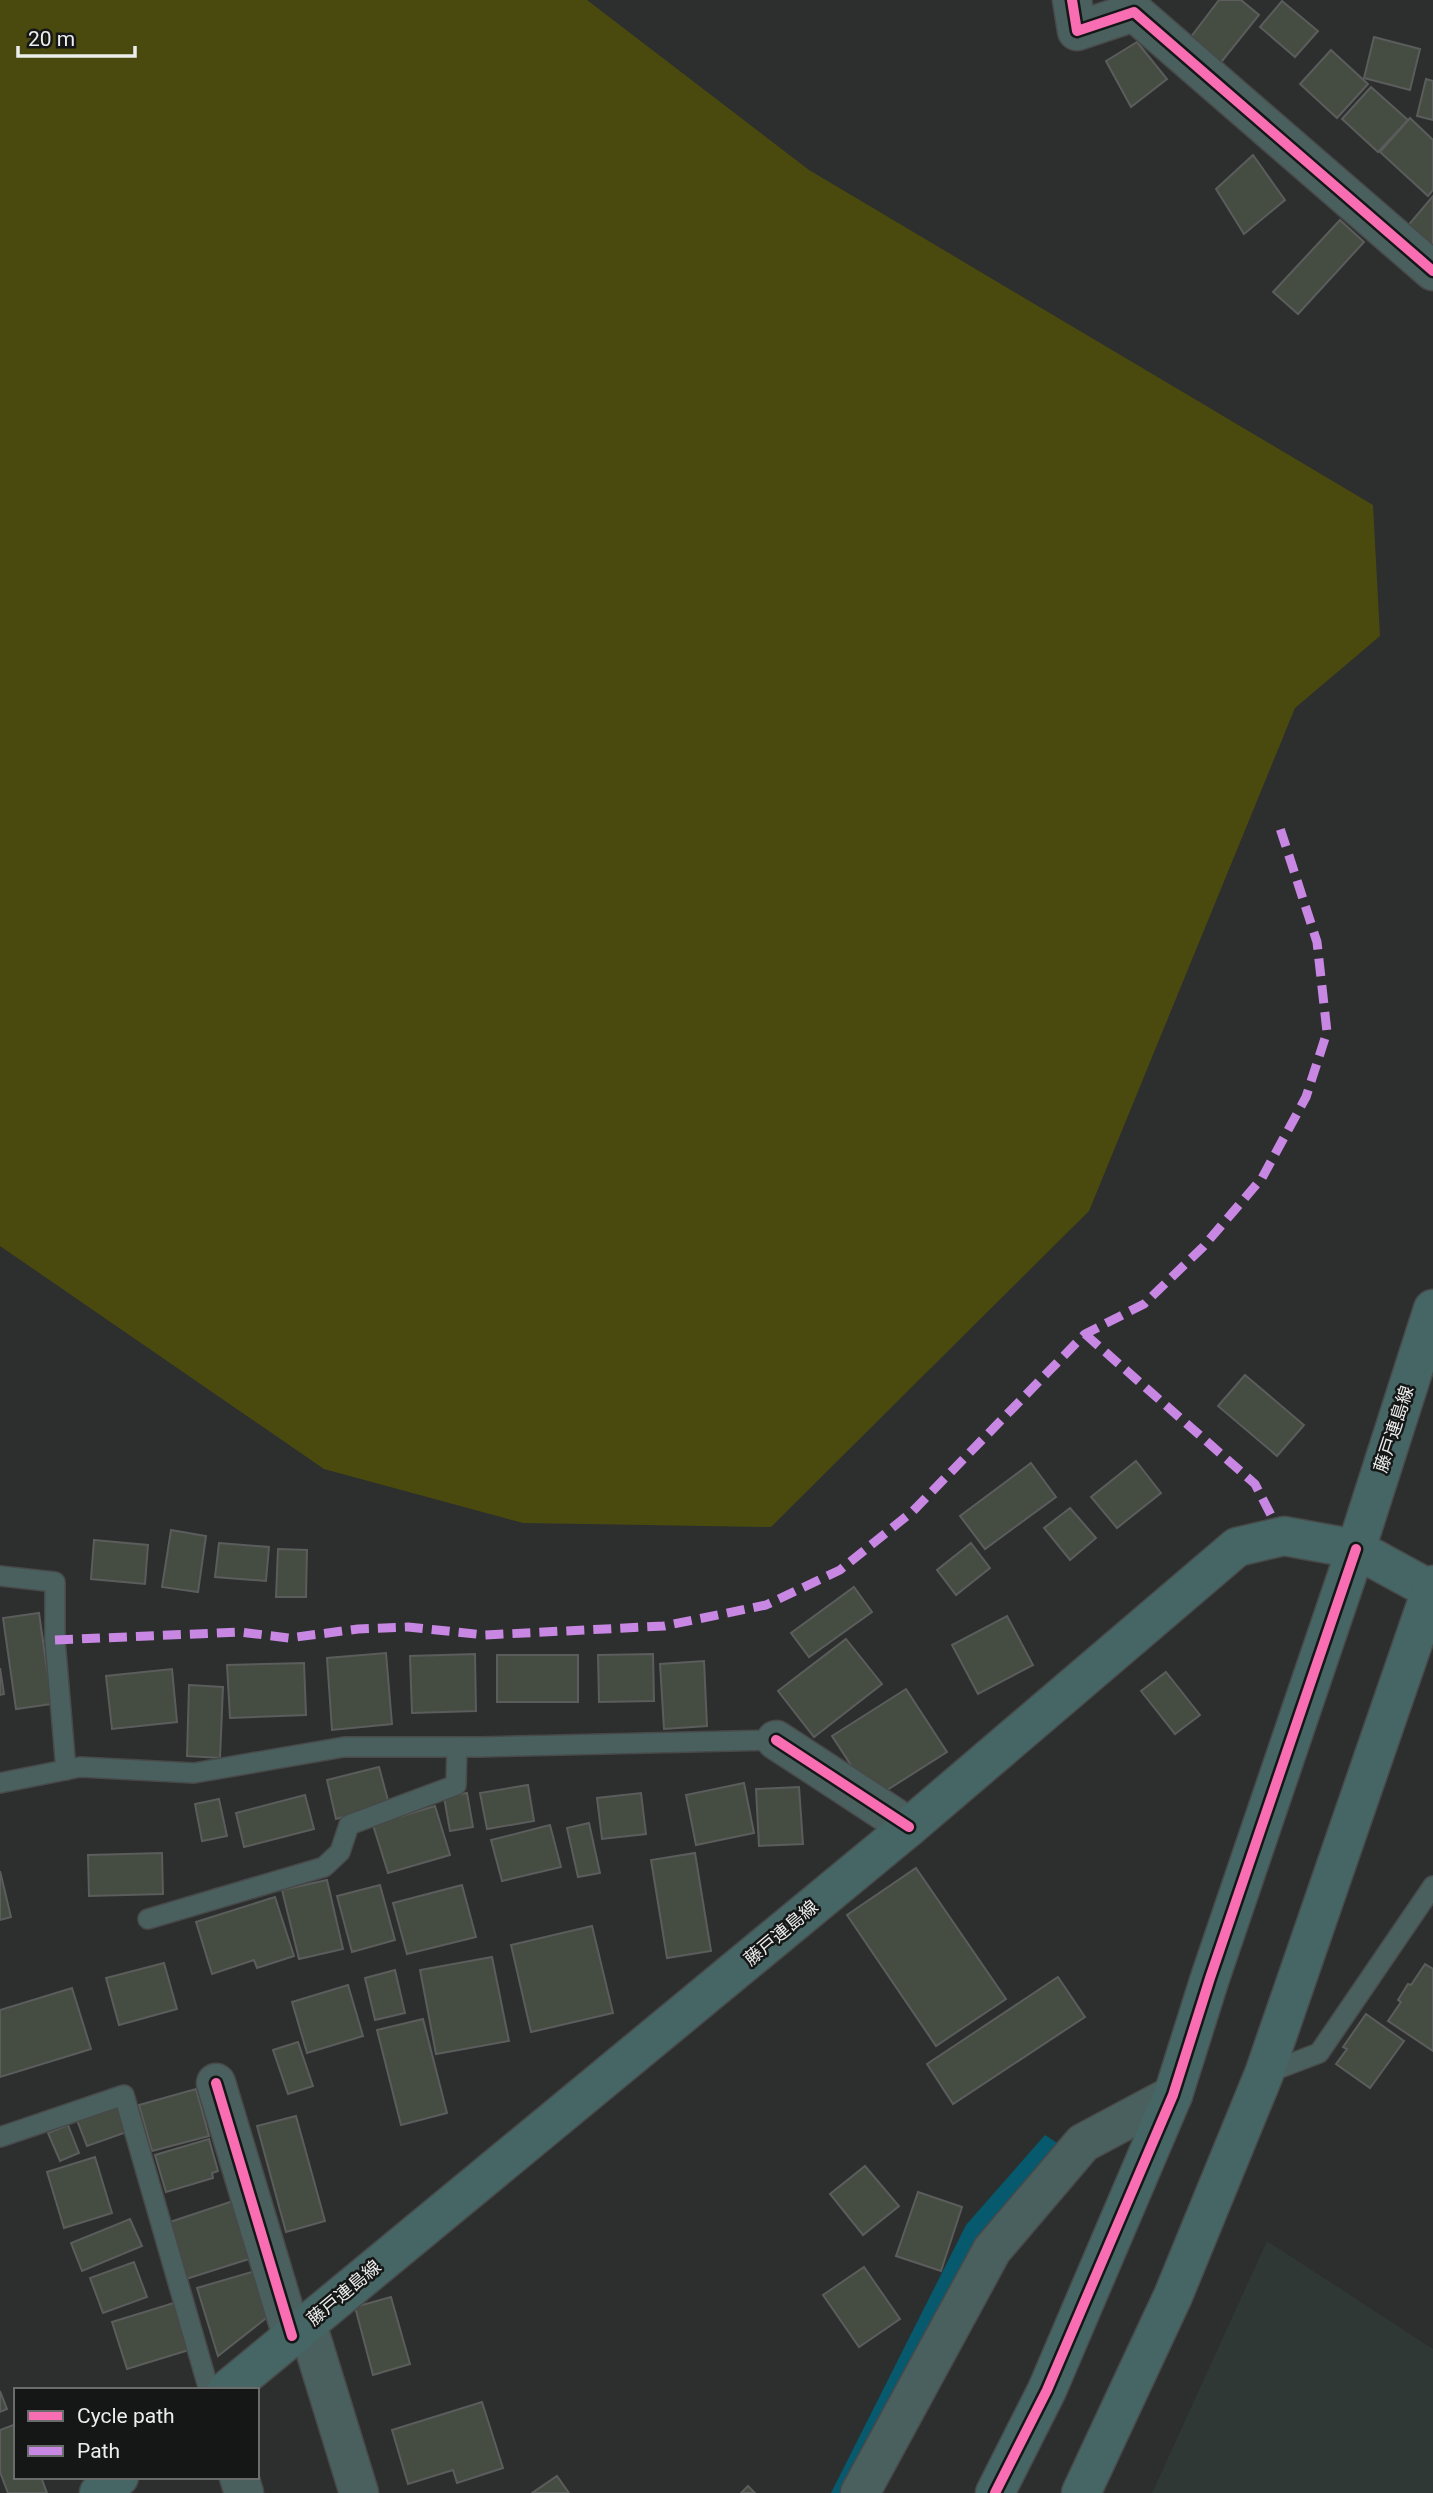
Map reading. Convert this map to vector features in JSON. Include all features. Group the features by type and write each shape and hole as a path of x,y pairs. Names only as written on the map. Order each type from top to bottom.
{"street":[{"path":"1072,0 1077,31 1135,12 1433,271"},
{"name":"藤戸連島線","path":"1356,1549 1433,1309"},
{"name":"藤戸連島線","path":"229,2388 909,1827 1237,1547 1284,1536 1356,1549 1432,1589"},
{"path":"995,2493 1047,2390 1173,2095 1219,1951 1356,1549"},
{"path":"1081,2493 1173,2296 1264,2074 1432,1589"},
{"path":"776,1740 909,1827"},
{"path":"216,2083 299,2330 359,2493"},
{"path":"860,2493 992,2250 1083,2143 1173,2095"},
{"path":"99,2493 116,2479"}],"lane":[{"path":"0,1576 55,1582 55,1640 66,1770"},
{"path":"0,1783 80,1767 194,1773 344,1747 776,1740"},
{"path":"148,1919 324,1867 340,1852 349,1825 456,1785 457,1747"},
{"path":"1264,2074 1319,2053 1433,1886"},
{"path":"0,2137 124,2095 208,2388"}],"shaded area":[{"path":"0,0 587,0 809,170 1373,505 1380,636 1295,708 1089,1211 771,1527 523,1523 324,1469 0,1246"},
{"path":"1267,2241 1433,2349 1433,2493 1152,2493"}],"water":[{"path":"1045,2135 1059,2144 979,2234 849,2493 831,2493 966,2225"}],"building":[{"path":"1219,0 1241,0 1259,15 1218,66 1187,42"},
{"path":"1282,1 1318,31 1295,57 1260,27"},
{"path":"1374,37 1420,49 1410,90 1364,78"},
{"path":"1137,42 1167,79 1131,107 1106,61"},
{"path":"1331,50 1368,84 1337,118 1300,84"},
{"path":"1426,79 1433,81 1433,120 1417,116"},
{"path":"1371,87 1408,120 1378,152 1342,119"},
{"path":"1410,118 1433,140 1433,190 1428,196 1380,152"},
{"path":"1253,155 1285,200 1244,234 1216,189"},
{"path":"1433,196 1433,257 1406,228"},
{"path":"1340,220 1364,242 1298,314 1273,292"},
{"path":"1245,1375 1304,1425 1277,1456 1218,1406"},
{"path":"1136,1461 1161,1493 1117,1528 1091,1497"},
{"path":"1031,1463 1056,1497 985,1549 960,1516"},
{"path":"1070,1508 1096,1538 1070,1560 1044,1528"},
{"path":"171,1530 206,1536 198,1592 162,1587"},
{"path":"94,1540 148,1545 145,1584 91,1579"},
{"path":"219,1543 269,1547 266,1581 215,1577"},
{"path":"971,1543 990,1568 956,1595 937,1570"},
{"path":"278,1549 307,1550 306,1597 276,1597"},
{"path":"854,1587 872,1612 809,1657 791,1633"},
{"path":"39,1613 52,1704 16,1709 3,1618"},
{"path":"1007,1616 1033,1665 978,1694 952,1645"},
{"path":"846,1639 882,1684 814,1737 778,1691"},
{"path":"386,1653 392,1724 332,1730 327,1658"},
{"path":"475,1654 476,1711 412,1713 410,1656"},
{"path":"653,1654 654,1701 599,1702 598,1655"},
{"path":"497,1655 578,1655 578,1702 497,1702"},
{"path":"704,1661 707,1726 664,1729 660,1664"},
{"path":"304,1663 306,1715 230,1718 227,1665"},
{"path":"0,1668 4,1694 0,1695"},
{"path":"172,1669 177,1722 112,1729 106,1676"},
{"path":"1166,1672 1200,1715 1175,1734 1141,1691"},
{"path":"189,1685 223,1687 220,1758 187,1756"},
{"path":"906,1689 947,1752 873,1799 832,1736"},
{"path":"379,1767 389,1804 336,1819 327,1780"},
{"path":"744,1783 754,1833 696,1845 686,1795"},
{"path":"528,1785 534,1821 487,1829 480,1793"},
{"path":"799,1787 803,1844 759,1846 756,1789"},
{"path":"467,1793 473,1827 450,1831 444,1797"},
{"path":"641,1793 646,1834 602,1839 597,1798"},
{"path":"305,1795 314,1829 244,1847 236,1813"},
{"path":"219,1799 227,1836 202,1841 195,1804"},
{"path":"435,1806 450,1855 388,1873 373,1825"},
{"path":"589,1823 600,1873 578,1877 567,1828"},
{"path":"550,1825 561,1867 502,1881 491,1840"},
{"path":"162,1853 163,1894 89,1896 88,1855"},
{"path":"695,1853 711,1951 667,1958 651,1860"},
{"path":"916,1868 1006,1999 936,2046 847,1915"},
{"path":"0,1871 11,1917 0,1920"},
{"path":"327,1880 343,1949 299,1959 282,1890"},
{"path":"380,1885 395,1940 352,1952 337,1896"},
{"path":"462,1885 476,1937 407,1954 393,1903"},
{"path":"275,1897 294,1956 257,1968 254,1960 212,1974 196,1922"},
{"path":"592,1926 613,2013 531,2032 511,1945"},
{"path":"492,1957 509,2041 436,2054 420,1970"},
{"path":"164,1963 177,2009 119,2025 106,1978"},
{"path":"1425,1964 1433,1969 1433,2051 1388,2021 1401,2002 1398,2000 1408,1984 1411,1985"},
{"path":"395,1970 405,2013 375,2020 365,1978"},
{"path":"1058,1977 1085,2017 953,2104 927,2064"},
{"path":"348,1985 363,2036 307,2053 292,2002"},
{"path":"72,1988 91,2049 0,2077 0,2010"},
{"path":"1366,2014 1404,2041 1370,2088 1336,2064 1347,2049 1343,2047"},
{"path":"423,2019 447,2113 401,2125 377,2030"},
{"path":"298,2042 313,2086 288,2094 273,2050"},
{"path":"196,2089 209,2136 152,2151 139,2105"},
{"path":"117,2105 127,2132 87,2146 77,2120"},
{"path":"296,2116 325,2221 286,2232 257,2126"},
{"path":"68,2125 79,2153 60,2161 48,2133"},
{"path":"209,2139 218,2171 212,2173 213,2178 166,2192 155,2155"},
{"path":"95,2157 112,2213 64,2228 47,2172"},
{"path":"865,2166 899,2206 863,2235 830,2194"},
{"path":"918,2192 962,2207 941,2271 896,2256"},
{"path":"233,2201 252,2258 183,2280 164,2224"},
{"path":"130,2219 142,2246 82,2271 71,2243"},
{"path":"134,2262 147,2297 103,2313 90,2278"},
{"path":"864,2267 900,2319 859,2347 823,2295"},
{"path":"262,2269 274,2312 218,2356 197,2288"},
{"path":"391,2297 410,2364 373,2375 355,2307"},
{"path":"177,2302 192,2349 127,2369 112,2322"},
{"path":"0,2391 7,2409 0,2412"},
{"path":"482,2402 503,2468 457,2483 453,2470 408,2484 392,2430"},
{"path":"14,2425 14,2479 42,2479 47,2493 8,2493 0,2472 0,2430"},
{"path":"557,2476 569,2493 532,2493"},
{"path":"748,2486 755,2493 741,2493"}],"marked path":[{"path":"55,1640 240,1632 289,1638 358,1629 408,1627 485,1635 664,1626 766,1605 840,1570 913,1511 1085,1334 1144,1304 1203,1247 1262,1178 1306,1097 1327,1032 1317,942 1278,822"},
{"path":"1085,1334 1255,1484 1273,1519"}],"cycle path":[{"path":"1072,0 1077,31 1134,12 1433,271"},
{"path":"995,2493 1047,2390 1173,2095 1356,1549"},
{"path":"776,1740 909,1827"},
{"path":"216,2083 292,2336"}]}
